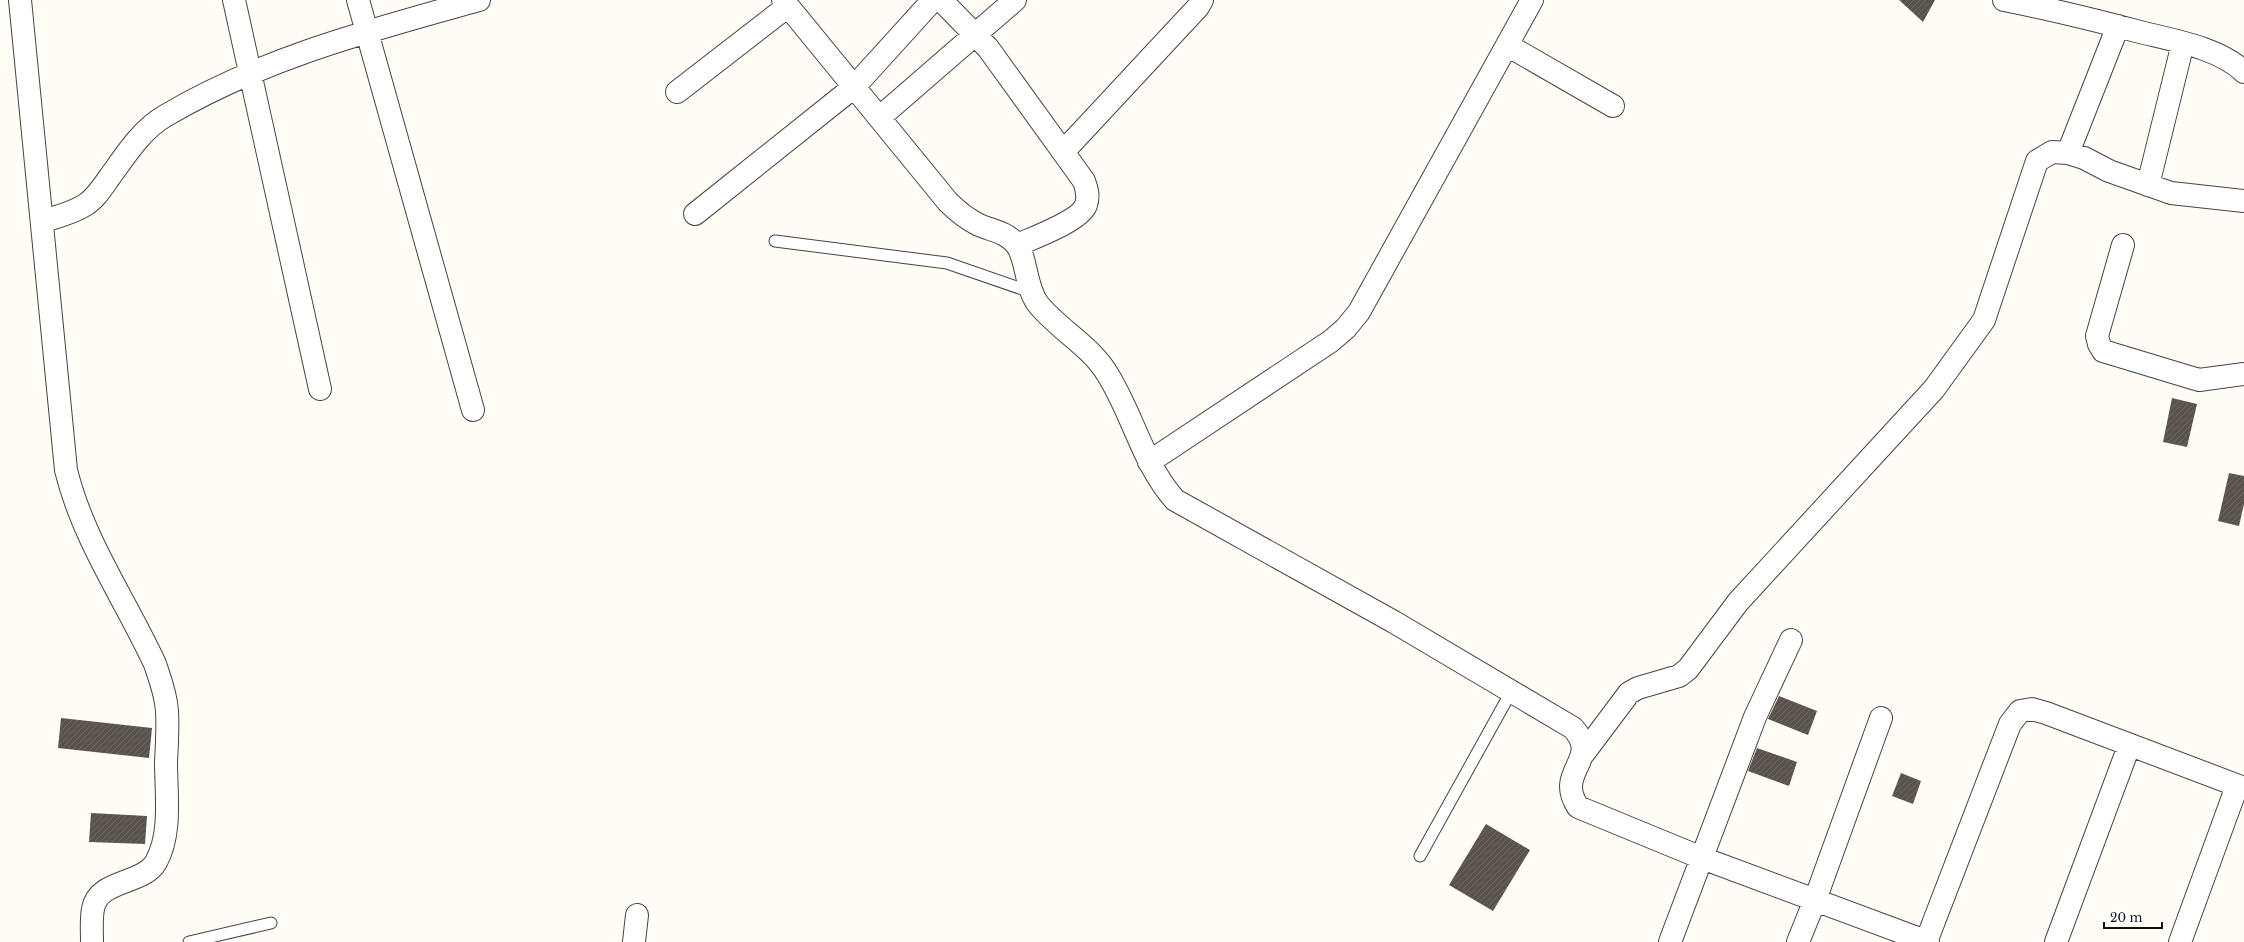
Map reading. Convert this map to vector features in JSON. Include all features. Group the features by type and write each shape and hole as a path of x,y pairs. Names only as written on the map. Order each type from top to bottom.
{"street":[{"path":"20,0 66,470 71,492 83,525 155,664 162,685 167,710 166,821 162,847 156,862 144,875 109,888 98,897 93,908 92,942"},
{"path":"234,0 320,389"},
{"path":"358,0 474,410"},
{"path":"42,221 85,205 96,195 134,144 164,116 250,72 276,61 366,32 479,0"},
{"path":"696,214 854,87 933,0"},
{"path":"941,0 977,35 1084,181 1088,194 1085,206 1067,222 1019,250"},
{"path":"879,118 977,35 1015,0"},
{"path":"1063,152 1198,8 1202,0"},
{"path":"1150,462 1331,341 1346,328 1359,312 1532,0"},
{"path":"2004,0 2042,6 2183,43 2214,53 2244,72"},
{"path":"677,92 785,3 948,202 962,215 980,225 996,230 1019,250 1029,285 1039,304 1095,356 1108,375 1160,483 1175,500 1394,622 1573,728 1581,737 1584,753"},
{"path":"2068,153 2118,26"},
{"path":"2148,185 2183,43"},
{"path":"1507,45 1613,106"},
{"path":"2180,942 2240,787 2032,709 2020,711 2010,724 1926,942 1874,921 1702,858 1578,807 1572,797 1571,781 1584,753 1628,693 1638,688 1679,676 1696,662 1738,602 1934,389 1984,320 2037,161 2052,152 2068,153 2084,158 2109,171 2148,185 2184,195 2244,201"},
{"path":"2123,245 2098,336 2098,344 2103,351 2199,380 2244,374"},
{"path":"1670,942 1755,717 1791,640"},
{"path":"1798,942 1815,900 1881,718"},
{"path":"2056,942 2129,746"},
{"path":"634,942 637,915"}],"lane":[{"path":"775,241 947,263 1029,285"},
{"path":"1420,856 1511,692"},
{"path":"189,942 271,923"}],"building":[{"path":"1899,0 1935,0 1923,22"},
{"path":"2172,398 2197,404 2187,447 2163,442"},
{"path":"2229,473 2244,476 2244,504 2239,526 2218,521"},
{"path":"1779,696 1817,711 1808,735 1768,719"},
{"path":"61,718 152,728 149,758 58,748"},
{"path":"1757,748 1797,762 1789,786 1748,771"},
{"path":"1901,773 1921,781 1913,804 1892,796"},
{"path":"91,813 147,816 145,844 89,842"},
{"path":"1486,824 1530,850 1493,911 1449,885"}]}
